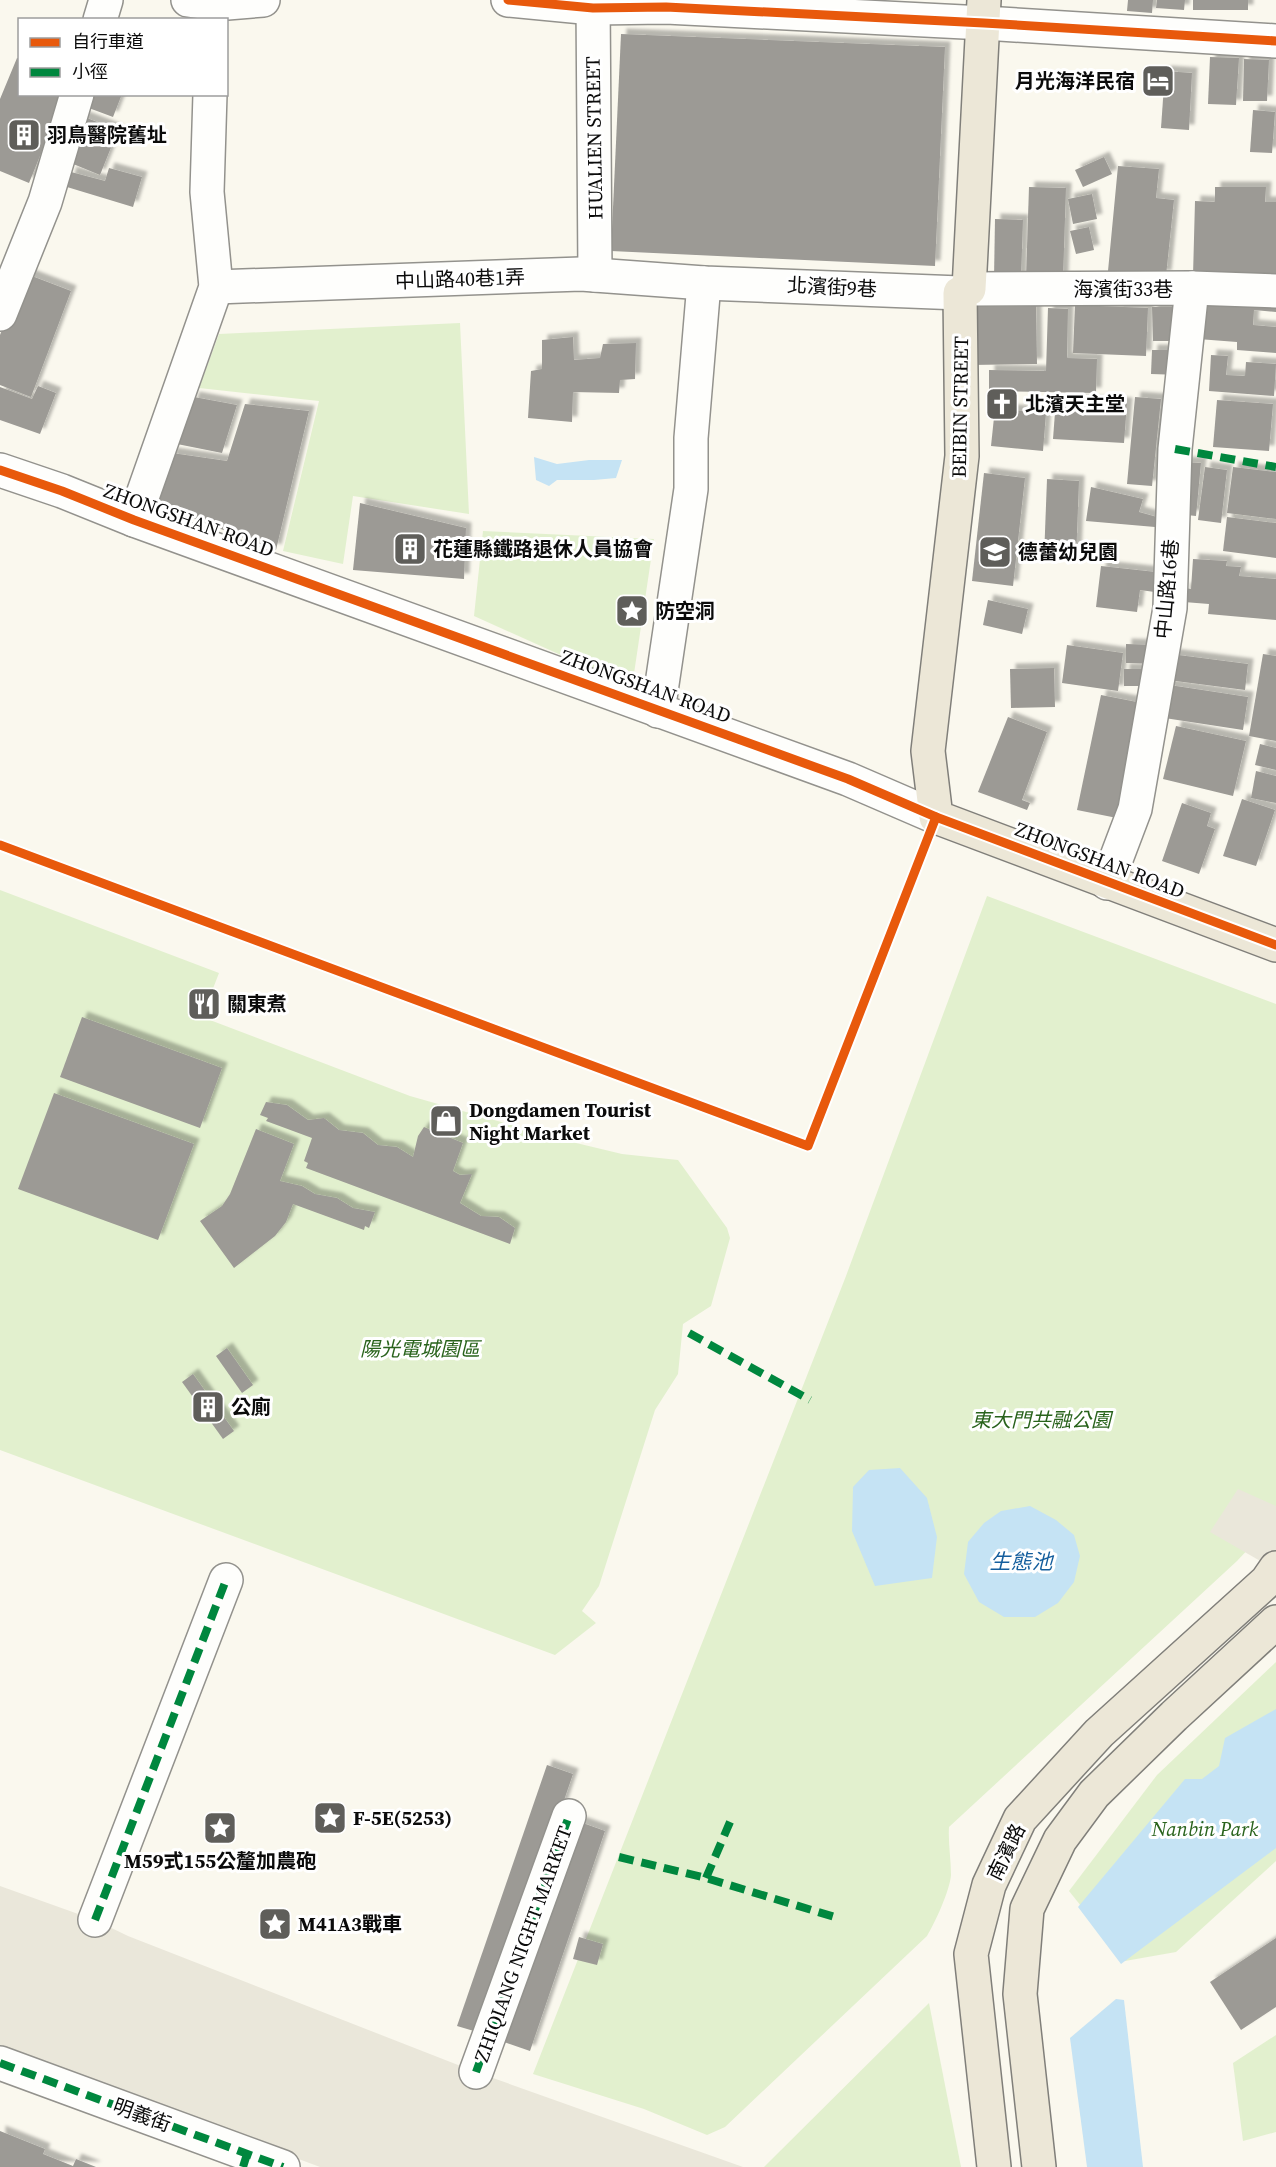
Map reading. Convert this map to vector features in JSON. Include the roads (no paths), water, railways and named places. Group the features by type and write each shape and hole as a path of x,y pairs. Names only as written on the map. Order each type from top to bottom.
{"main road":[{"name":"BEIBIN STREET","path":"936,817 928,751 962,456 965,291 984,11"},
{"name":"ZHONGSHAN ROAD","path":"936,817 1276,945"},
{"name":"南濱路","path":"994,2167 972,1954 989,1885 1020,1819 1099,1733 1267,1581 1276,1568"},
{"path":"1039,2167 1020,1994 1027,1909 1060,1840 1094,1794 1276,1622"}],"street":[{"path":"101,18 106,0"},
{"path":"206,8 263,0"},
{"path":"508,0 593,4 666,3 984,11 1276,41"},
{"name":"HUALIEN STREET","path":"593,4 595,276"},
{"path":"0,314 45,202 76,96"},
{"path":"134,520 216,287 207,192 210,96"},
{"name":"中山路40巷1弄","path":"216,287 595,276 704,283"},
{"path":"658,711 691,489 690,438 704,283"},
{"name":"北濱街9巷","path":"704,283 965,291"},
{"name":"海濱街33巷","path":"965,291 1192,288 1276,291"},
{"name":"中山路16巷","path":"1107,883 1135,808 1170,608 1175,449 1192,288"},
{"name":"ZHONGSHAN ROAD","path":"0,470 848,779 936,817"},
{"path":"95,1920 226,1580"},
{"name":"ZHIQIANG NIGHT MARKET","path":"476,2072 569,1816"},
{"name":"明義街","path":"0,2063 283,2167"}],"water":[{"path":"534,457 557,464 589,460 622,460 616,478 557,480 549,486 536,480"},
{"name":"生態池","path":"900,1468 927,1498 937,1537 932,1578 875,1586 852,1531 853,1487 869,1470"},
{"name":"生態池","path":"1030,1506 1056,1520 1074,1535 1080,1556 1074,1582 1058,1603 1035,1617 1004,1617 979,1602 964,1574 968,1542 984,1523 1001,1511"},
{"name":"Nanbin Park","path":"1276,1709 1276,1848 1121,1964 1078,1907 1185,1779 1202,1779 1219,1766 1225,1738"},
{"path":"1116,1999 1124,2000 1143,2167 1087,2167 1070,2038"}],"place":[{"name":"月光海洋民宿","path":"1158,81"},
{"name":"羽鳥醫院舊址","path":"24,135"},
{"name":"北濱天主堂","path":"1002,404"},
{"name":"花蓮縣鐵路退休人員協會","path":"410,549"},
{"name":"德蕾幼兒園","path":"995,552"},
{"name":"防空洞","path":"632,611"},
{"name":"關東煮","path":"204,1004"},
{"name":"Dongdamen Tourist Night Market","path":"446,1121"},
{"name":"公廁","path":"208,1407"},
{"name":"F-5E(5253)","path":"330,1818"},
{"name":"M59式155公釐加農砲","path":"220,1828"},
{"name":"M41A3戰車","path":"275,1924"}],"park label":[{"name":"陽光電城園區","path":"420,1349"},
{"name":"東大門共融公園","path":"1041,1420"}]}
